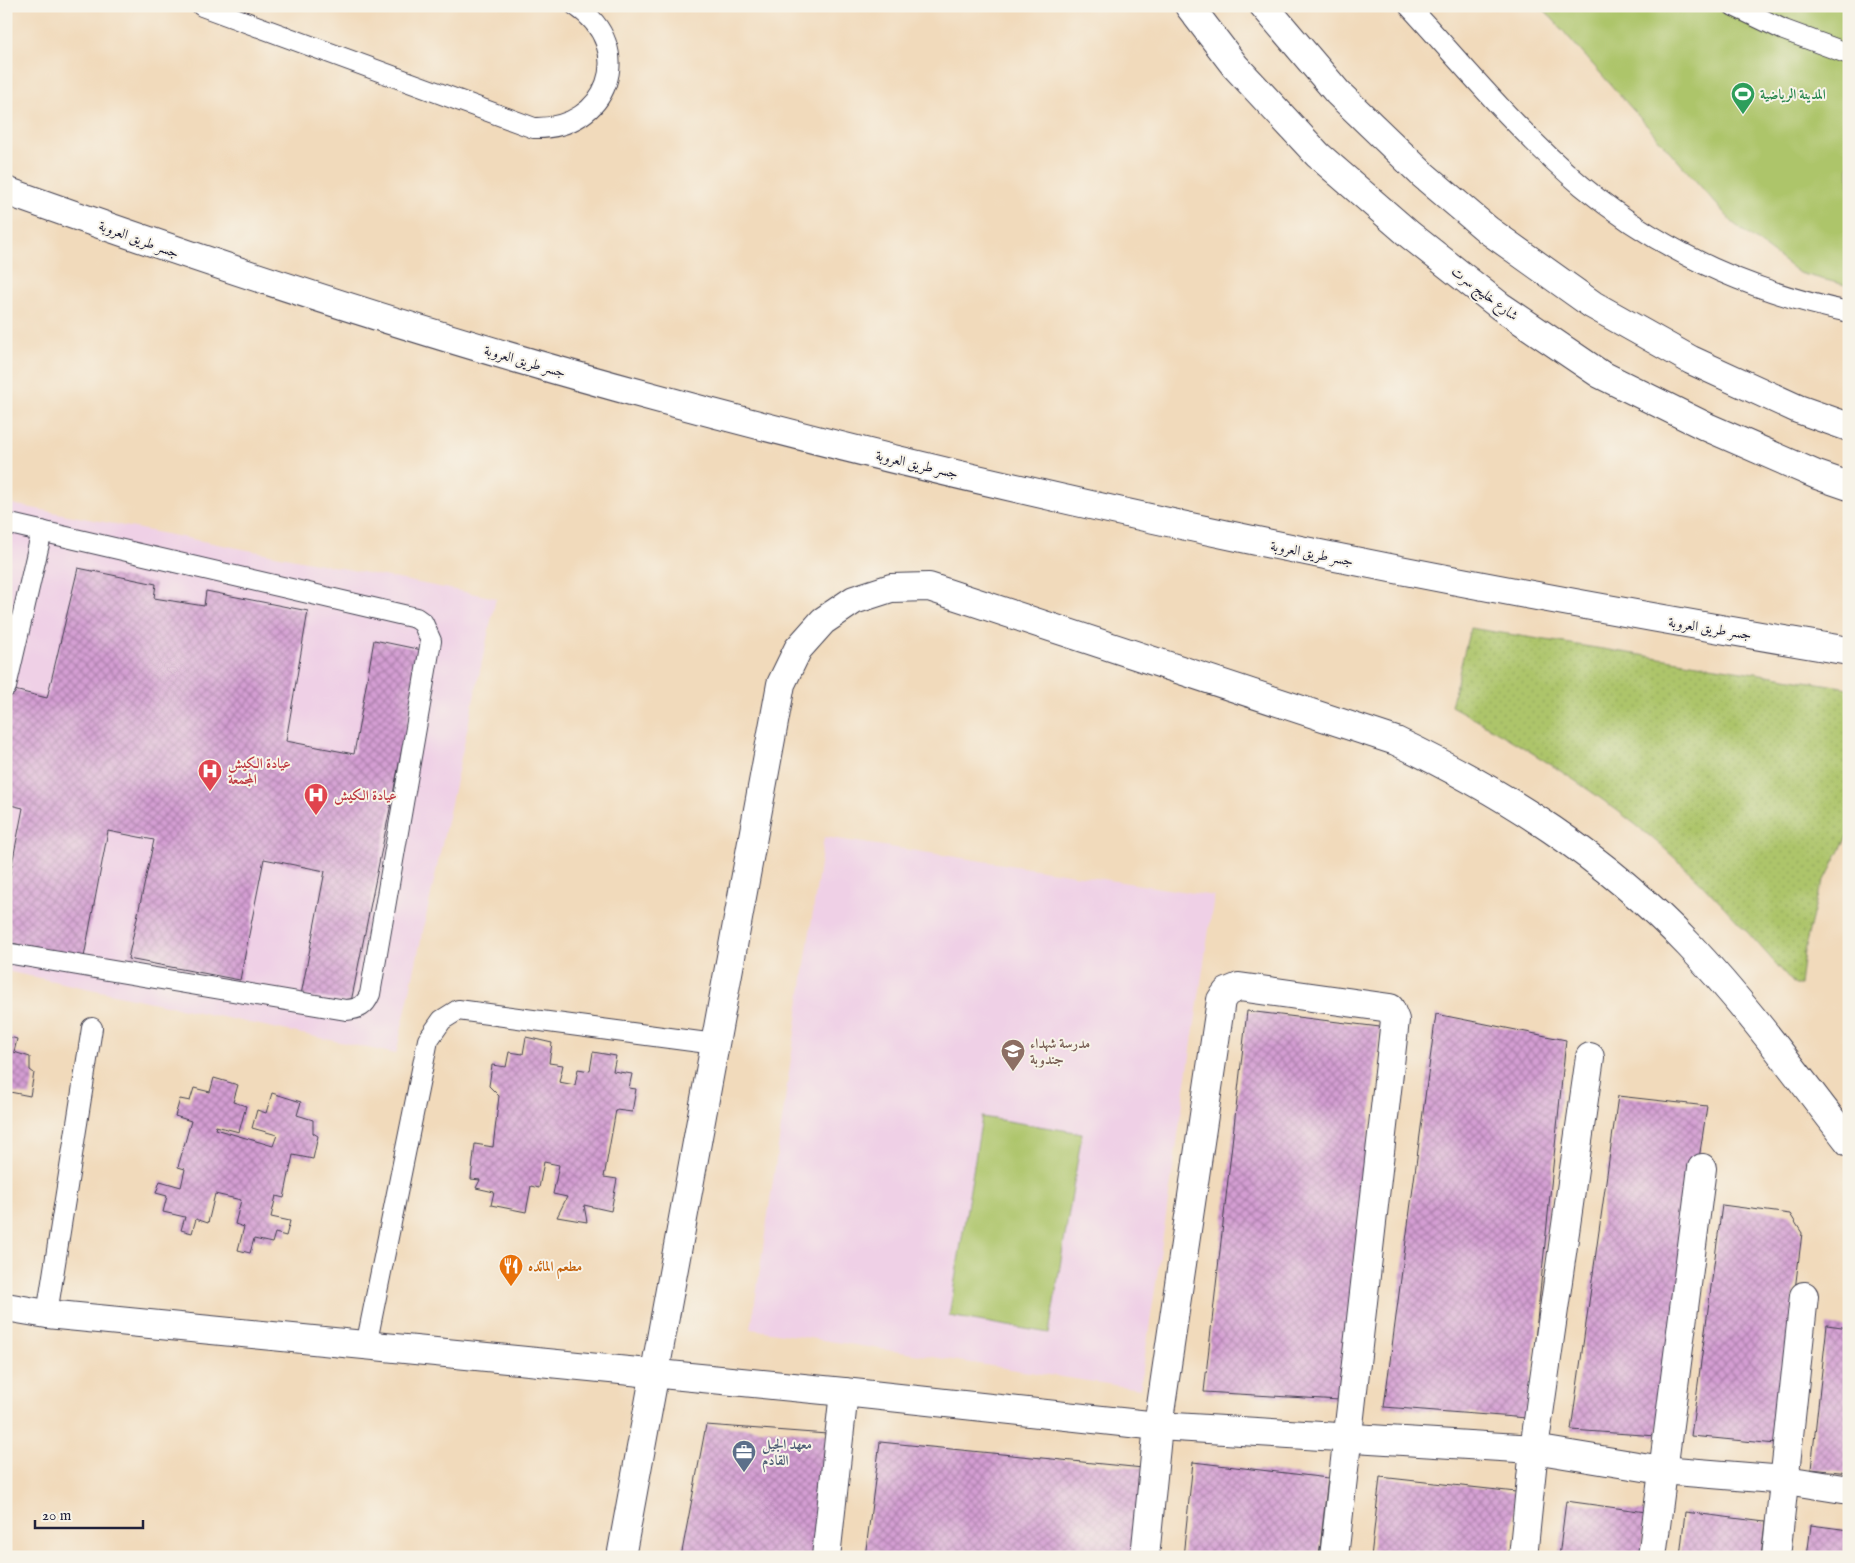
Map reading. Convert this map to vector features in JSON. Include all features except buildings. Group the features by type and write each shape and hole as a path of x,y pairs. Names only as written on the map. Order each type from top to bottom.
{"main road":[{"name":"شارع خليج سرت","path":"1189,6 1235,66 1318,155 1410,235 1500,306 1600,374 1707,427 1817,475 1849,486"},
{"path":"1264,6 1338,93 1422,174 1488,230 1593,305 1691,360 1798,409 1849,427"},
{"name":"جسر طريق العروبة","path":"6,191 192,258 408,326 653,397 851,449 1050,496 1350,561 1661,620 1849,651"},
{"path":"621,1557 781,684 798,649 823,620 854,600 891,588 929,588 1396,741 1450,766 1535,817 1600,863 1646,902 1730,990 1849,1142"},
{"path":"1145,1557 1158,1426 1221,1000 1228,992 1239,987 1390,1008 1396,1020 1346,1439 1334,1557"},
{"path":"1523,1557 1534,1450 1590,1057"},
{"path":"1652,1557 1702,1168"},
{"path":"1776,1557 1786,1480 1804,1296"},
{"path":"6,1307 47,1314 844,1392 1158,1426 1534,1450 1662,1470 1786,1480 1849,1490"},
{"path":"826,1557 844,1392"}],"lane":[{"path":"202,6 534,128 549,128 564,125 579,118 591,109 600,97 606,82 609,67 608,51 604,37 596,23 576,6"},
{"path":"1409,6 1543,150 1582,186 1624,218 1669,246 1716,271 1765,290 1849,312"},
{"path":"1734,6 1784,30 1849,54"},
{"path":"6,523 416,618 423,623 431,641 370,994 366,1003 357,1009 346,1010 6,953"},
{"path":"6,687 42,531"},
{"path":"366,1346 428,1040 442,1020 458,1010 715,1044"},
{"path":"47,1314 92,1028"}],"shaded area":[{"path":"6,503 496,598 396,1054 6,971"},
{"path":"824,837 1214,896 1140,1389 751,1329"}],"green space":[{"name":"المدينة الرياضية","path":"1541,6 1849,6 1849,286 1799,273 1733,223"},
{"path":"1470,628 1849,688 1849,833 1818,894 1804,951 1800,985 1795,985 1682,864 1640,828 1595,794 1548,763 1500,733 1451,706"},
{"path":"982,1117 1082,1133 1049,1333 949,1316"}],"place":[{"name":"المدينة الرياضية","path":"1743,115"},
{"name":"عيادة الكيش المجمعة","path":"210,792"},
{"name":"عيادة الكيش","path":"316,816"},
{"name":"مدرسة شهداء جندوبة","path":"1013,1072"},
{"name":"مطعم المائده","path":"511,1287"},
{"name":"معهد الجيل القادم","path":"744,1473"}]}
